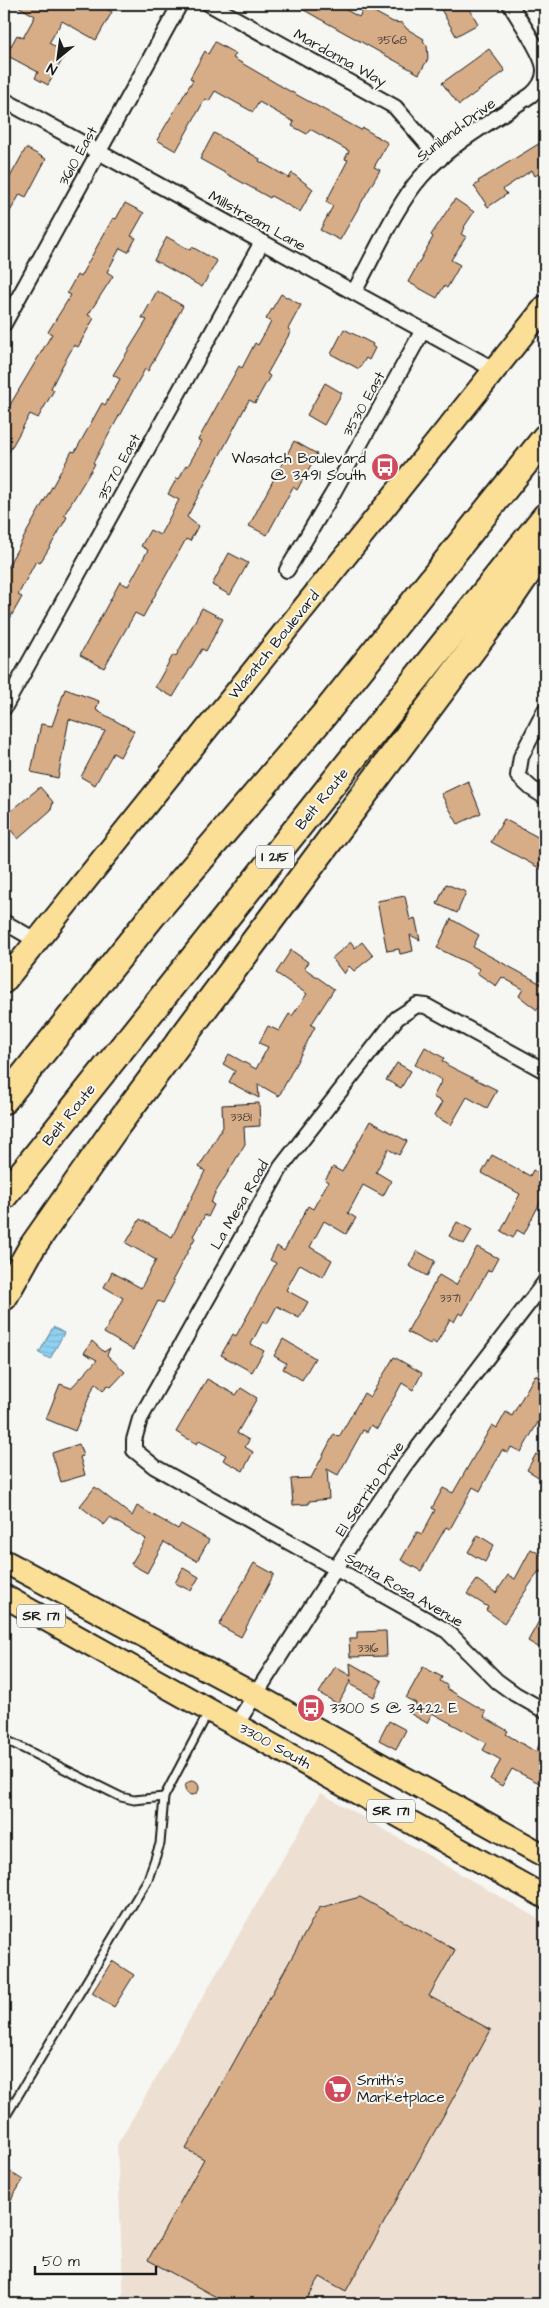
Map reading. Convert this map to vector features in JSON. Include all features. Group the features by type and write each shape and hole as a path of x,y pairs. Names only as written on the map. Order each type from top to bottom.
{"highway":[{"path":"4,1100 152,916 323,716 545,438"},
{"name":"Belt Route","path":"4,1196 545,518"},
{"path":"4,1297 32,1247 118,1124 507,603 545,547"}],"main road":[{"name":"Wasatch Boulevard","path":"4,982 545,307"},
{"name":"SR 171","path":"4,1561 255,1695 545,1856"},
{"name":"3300 South","path":"4,1596 545,1897"}],"street":[{"name":"3610 East","path":"4,324 180,4"},
{"name":"Mardonna Way","path":"209,4 395,107 440,159"},
{"name":"Suniland Drive","path":"354,292 407,195 420,178 440,159 531,95 542,80 544,70 541,59 510,4"},
{"name":"Millstream Lane","path":"4,100 495,370"},
{"name":"3570 East","path":"4,708 262,242"},
{"name":"3530 East","path":"286,570 333,493 423,330"},
{"path":"545,710 521,757 518,776 545,797"},
{"path":"4,922 37,941"},
{"name":"La Mesa Road","path":"134,1450 134,1440 140,1419 277,1173 397,1018 417,1004 435,1010 545,1071"},
{"name":"El Serrito Drive","path":"236,1725 404,1466 545,1282"},
{"name":"Santa Rosa Avenue","path":"134,1450 154,1467 447,1631 497,1681 515,1694 545,1710"}],"lane":[{"path":"4,2119 148,1880 160,1844 164,1797 209,1710"},
{"path":"4,1739 121,1797 134,1800 164,1797"}],"shaded area":[{"path":"321,1793 545,1923 545,2304 124,2304 117,2145"}],"water":[{"path":"53,1327 64,1333 50,1359 39,1353"}],"building":[{"path":"14,4 98,4 112,12 96,40 62,21 49,43 66,53 48,85 35,78 38,72 6,55 17,35 23,38 35,16"},
{"path":"293,4 335,4 359,17 365,7 393,22 402,23 407,29 424,39 423,41 427,45 428,59 419,74"},
{"path":"438,4 467,4 478,24 456,36"},
{"path":"215,42 236,54 233,58 286,89 361,130 363,128 388,143 374,167 380,170 340,240 320,230 333,206 326,202 348,160 345,159 349,151 310,129 307,134 292,126 294,122 259,102 253,112 215,91 209,101 205,99 176,151 157,140 193,80 190,78 205,51 208,54"},
{"path":"489,49 505,71 459,105 442,83"},
{"path":"214,133 289,178 292,173 313,189 300,212 271,196 270,198 200,159"},
{"path":"545,140 545,170 535,176 532,170 503,189 507,194 488,207 474,186 479,183 478,181"},
{"path":"26,148 46,159 26,197 20,194 4,222 4,188"},
{"path":"455,199 474,212 461,234 466,237 451,260 460,265 447,288 444,286 437,298 408,282 433,237 431,235"},
{"path":"125,203 144,213 131,236 136,238 128,252 120,248 107,272 113,276 88,315 94,318 78,347 74,345 60,370 51,388 54,390 38,418 30,414 4,461 4,415 52,334 48,332 71,295 67,293 77,275 80,277 113,218 116,219"},
{"path":"167,237 190,250 192,247 217,261 202,287 154,260"},
{"path":"157,291 183,306 148,371 145,369 93,463 95,464 64,515 67,517 57,535 40,563 36,561 18,595 22,597 4,629 4,573 72,451 75,452 102,403 105,405 120,379 113,375 147,320 142,318"},
{"path":"281,294 301,305 288,329 291,331 267,374 270,376 255,403 249,400 187,517 198,526 190,541 186,539 143,617 135,613 104,668 80,655 120,582 128,586 148,550 141,546 150,530 160,535 179,500 168,494 186,465 188,466 202,441 198,440 239,366 242,368 255,343 258,345 271,322 266,319"},
{"path":"344,329 373,344 372,346 375,348 369,360 366,358 359,369 331,354"},
{"path":"325,383 342,393 324,425 307,415"},
{"path":"294,441 317,454 297,490 293,487 267,535 249,526"},
{"path":"229,553 248,563 230,595 212,585"},
{"path":"202,608 223,619 206,651 202,649 173,697 155,687 173,655 176,656"},
{"path":"65,689 99,701 96,710 134,731 120,757 113,753 95,785 81,777 105,731 69,719 58,778 31,772 41,724 52,726"},
{"path":"468,781 481,813 458,824 441,794"},
{"path":"40,787 53,802 51,810 18,839 4,821 4,817"},
{"path":"504,819 545,841 545,871 491,842"},
{"path":"446,884 466,892 457,913 437,904"},
{"path":"405,896 410,920 415,918 420,940 410,935 413,951 400,954 399,949 387,951 377,901"},
{"path":"451,919 479,935 473,947 545,986 545,1011 538,1007 537,1010 519,996 523,989 502,977 496,986 477,973 480,969 437,948"},
{"path":"351,942 355,948 362,942 373,956 354,971 349,966 344,974 332,958"},
{"path":"291,950 308,962 304,968 334,989 311,1025 315,1027 279,1096 258,1084 259,1098 229,1082 235,1071 223,1064 229,1054 256,1069 268,1047 259,1043 268,1026 279,1031 289,1014 292,1016 307,994 276,973"},
{"path":"425,1047 444,1058 442,1061 449,1066 497,1090 487,1108 467,1097 451,1125 434,1116 442,1102 433,1097 442,1080 415,1065"},
{"path":"397,1063 411,1071 401,1088 386,1080"},
{"path":"259,1103 260,1126 244,1127 245,1144 214,1195 211,1203 214,1205 208,1217 205,1215 193,1236 195,1238 172,1281 174,1282 163,1303 158,1301 133,1350 104,1333 123,1298 104,1287 112,1272 141,1288 156,1260 126,1243 140,1219 172,1237 205,1171 199,1167 223,1127 222,1105"},
{"path":"370,1121 407,1141 399,1155 388,1149 376,1172 391,1181 383,1196 363,1185 348,1213 356,1218 346,1234 324,1221 310,1247 332,1260 323,1277 300,1264 286,1290 308,1302 299,1318 277,1306 267,1324 263,1321 251,1344 264,1351 252,1372 221,1355 233,1334 236,1336 272,1271 276,1263 270,1260 277,1246 284,1251 308,1206 313,1209 328,1182 325,1180 333,1167 342,1172"},
{"path":"492,1155 530,1176 533,1170 545,1177 545,1193 524,1234 517,1230 513,1238 501,1231 520,1194 482,1173"},
{"path":"457,1222 472,1230 464,1244 449,1236"},
{"path":"477,1247 498,1258 491,1271 488,1270 463,1315 459,1313 454,1322 450,1319 436,1344 432,1341 430,1344 407,1332 439,1275 456,1285"},
{"path":"417,1251 435,1261 427,1276 409,1266"},
{"path":"283,1339 315,1358 302,1380 283,1369 286,1363 274,1356"},
{"path":"92,1341 104,1352 110,1348 107,1355 125,1372 111,1387 108,1385 103,1390 95,1383 75,1431 46,1419 60,1384 71,1388 97,1360 84,1353"},
{"path":"394,1357 422,1373 413,1390 402,1383 377,1429 371,1425 367,1432 363,1430 338,1475 327,1469 329,1499 309,1501 309,1504 293,1505 291,1479 311,1478 334,1434 339,1437 364,1393 370,1397"},
{"path":"535,1375 545,1380 545,1419 541,1417 521,1452 511,1447 508,1453 502,1450 480,1491 473,1487 450,1529 446,1527 421,1571 401,1560 417,1532 422,1534 435,1510 432,1508 443,1488 453,1493 492,1425 497,1428 506,1412 512,1416"},
{"path":"207,1379 236,1395 241,1388 257,1398 237,1433 249,1440 245,1447 253,1452 243,1471 223,1460 226,1455 199,1441 197,1444 176,1432"},
{"path":"79,1444 83,1456 80,1457 85,1475 61,1482 52,1453"},
{"path":"536,1454 545,1459 545,1481 527,1470"},
{"path":"95,1487 132,1516 137,1506 178,1529 181,1524 209,1540 197,1561 164,1542 147,1573 131,1564 146,1539 110,1518 104,1525 80,1506"},
{"path":"478,1535 494,1545 485,1562 468,1552"},
{"path":"531,1549 545,1557 545,1575 539,1571 504,1623 486,1610 488,1607 467,1594 477,1580 496,1593 508,1575 515,1579"},
{"path":"254,1563 274,1574 241,1637 219,1625"},
{"path":"183,1568 199,1577 191,1591 175,1583"},
{"path":"545,1610 545,1651 528,1641"},
{"path":"386,1631 387,1656 350,1657 349,1639 357,1639 357,1632"},
{"path":"350,1663 382,1681 374,1697 351,1685 351,1680 338,1704 319,1693 335,1667 351,1676"},
{"path":"423,1667 442,1677 440,1681 448,1686 446,1688 486,1712 484,1717 508,1731 506,1734 536,1752 545,1732 545,1786 512,1769 502,1786 490,1779 501,1760 483,1750 487,1743 432,1713 427,1723 411,1714 416,1703 406,1698"},
{"path":"389,1721 406,1730 396,1749 379,1740"},
{"path":"192,1781 197,1783 199,1788 197,1793 192,1795 187,1793 185,1788 187,1783"},
{"name":"Smith's Marketplace","path":"360,1897 455,1950 429,1996 491,2030 346,2291 320,2277 304,2304 229,2304 148,2260 204,2159 186,2149 319,1908"},
{"path":"112,1961 134,1975 114,2007 92,1993"},
{"path":"4,2168 23,2180 4,2211"}],"place":[{"name":"Wasatch Boulevard @ 3491 South","path":"385,467"},
{"name":"3300 S @ 3422 E","path":"311,1708"},
{"name":"Smith's Marketplace","path":"338,2089"}]}
